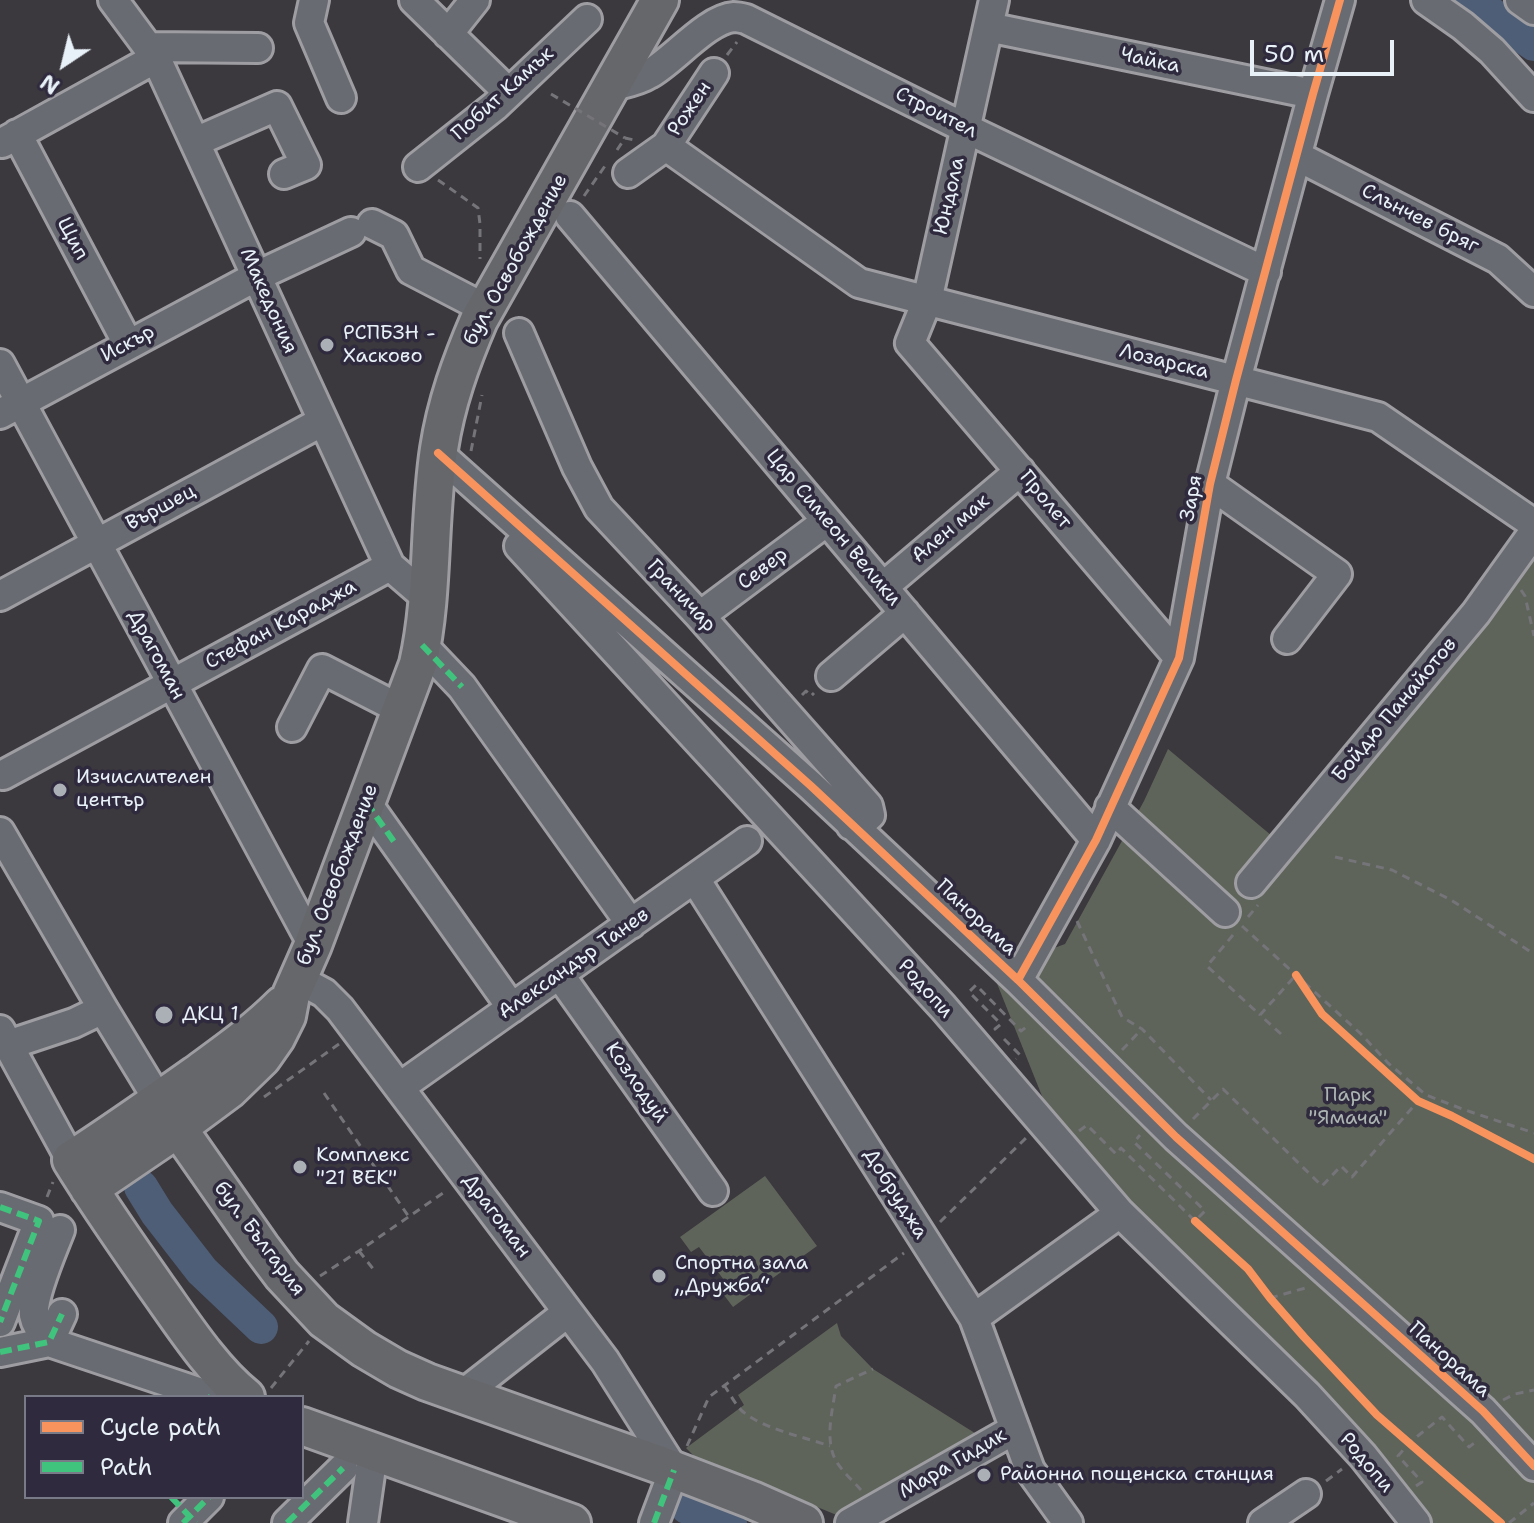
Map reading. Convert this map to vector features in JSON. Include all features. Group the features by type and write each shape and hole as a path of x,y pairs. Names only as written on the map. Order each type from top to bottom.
{"main road":[{"name":"бул. Освобождение","path":"86,1170 163,1118 295,987 418,664 427,598 438,453 449,399 479,320 477,304 613,86 660,0"},
{"name":"бул. България","path":"163,1118 275,1266 324,1320 364,1349 398,1369 462,1395 674,1470 804,1523"},
{"path":"86,1170 179,1320 231,1395"},
{"path":"304,1427 358,1461 572,1523"}],"street":[{"name":"Македония","path":"113,0 152,53 390,566 427,598"},
{"path":"314,0 309,23 341,98"},
{"path":"414,0 508,92"},
{"path":"448,34 475,0"},
{"name":"Заря","path":"1018,980 1096,840 1179,658 1210,484 1340,0"},
{"path":"1426,0 1530,74"},
{"path":"1520,0 1534,10"},
{"name":"Чайка","path":"991,14 1313,94"},
{"name":"Юндола","path":"910,343 927,301 991,14"},
{"path":"613,86 650,74 722,20 733,17 746,19"},
{"name":"Побит Камък","path":"418,167 495,106 587,19"},
{"name":"Строител","path":"746,19 1266,272"},
{"path":"8,139 152,53 258,48"},
{"name":"Рожен","path":"628,173 666,146 714,73"},
{"path":"195,142 277,106 306,165 284,174"},
{"name":"Щип","path":"8,139 128,344"},
{"name":"Лозарска","path":"666,146 859,283 1378,417 1534,524"},
{"name":"Слънчев бряг","path":"1297,156 1498,259 1534,292"},
{"name":"Цар Симеон Велики","path":"570,216 1096,840"},
{"name":"Искър","path":"11,408 257,276 361,228 394,235 411,270 477,304"},
{"name":"Граничар","path":"519,333 577,467 599,508 700,616 868,806 870,815 858,826 851,825"},
{"name":"Пролет","path":"910,343 1179,658"},
{"name":"Драгоман","path":"0,364 11,408 96,543 313,945"},
{"name":"Вършец","path":"0,596 323,421"},
{"name":"Родопи","path":"438,453 492,501 508,534 943,1007 1120,1213 1307,1395 1363,1456 1416,1523"},
{"name":"Ален мак","path":"883,587 1020,471"},
{"path":"1210,484 1337,574 1287,639"},
{"name":"Панорама","path":"492,501 774,753 1018,980 1176,1137 1483,1411 1534,1466"},
{"name":"Север","path":"700,616 827,521"},
{"name":"Бойдю Панайотов","path":"1256,892 1476,613 1534,532"},
{"name":"Стефан Караджа","path":"3,775 390,566"},
{"path":"831,676 905,613"},
{"path":"422,645 462,687 631,924"},
{"path":"292,727 322,669 400,709"},
{"path":"366,802 512,1008"},
{"path":"1110,807 1233,918"},
{"name":"бул. България","path":"0,832 163,1118"},
{"name":"Александър Танев","path":"400,1087 747,841"},
{"name":"Добруджа","path":"695,879 974,1318 1030,1470 1068,1523"},
{"name":"Козлодуй","path":"559,974 713,1191"},
{"name":"Драгоман","path":"295,987 324,993 340,1009 605,1361 674,1470"},
{"path":"86,1170 4,1038 74,1023 103,1009"},
{"path":"0,1207 49,1226"},
{"path":"974,1318 1120,1213"},
{"path":"49,1226 34,1314 38,1328 49,1342"},
{"path":"0,1322 49,1226"},
{"path":"462,1395 568,1312"},
{"path":"49,1342 62,1314"},
{"path":"1,1354 49,1342 231,1395"},
{"name":"Мара Гидик","path":"862,1516 1015,1429"},
{"path":"287,1523 358,1461"},
{"path":"358,1461 363,1523"},
{"path":"654,1523 674,1470"},
{"path":"1263,1523 1306,1494"}],"path":[{"path":"714,73 736,43 746,19"},
{"path":"551,94 625,138"},
{"path":"418,167 478,208 477,304"},
{"path":"1508,569 1525,596 1534,636"},
{"path":"1335,857 1392,870 1451,900 1534,954"},
{"path":"1068,891 1075,917 1122,1017 1142,1029 1211,1100"},
{"path":"1256,892 1233,918 1207,966 1281,1034"},
{"path":"1233,918 1426,1095 1534,1133"},
{"path":"1296,975 1322,1014"},
{"path":"1260,1015 1296,975"},
{"path":"1106,1067 1142,1029"},
{"path":"260,1100 357,1031"},
{"path":"1364,1053 1418,1101 1441,1111"},
{"path":"306,1067 309,1072"},
{"path":"1176,1137 1223,1089 1322,1186 1341,1166 1352,1177 1418,1101"},
{"path":"324,1093 409,1217"},
{"path":"320,1276 409,1217 471,1183"},
{"path":"1195,1221 1206,1231"},
{"path":"674,1470 709,1397 923,1239"},
{"path":"359,1251 374,1270"},
{"path":"1270,1298 1337,1280"},
{"path":"1263,1288 1279,1307"},
{"path":"231,1395 315,1333"},
{"path":"862,1516 874,1506 837,1462 830,1446 836,1386 873,1369"},
{"path":"724,1385 739,1408 748,1415 830,1446"},
{"path":"1515,1394 1534,1390"},
{"path":"1409,1492 1422,1482 1398,1456 1410,1442 1442,1417 1469,1447 1479,1440"},
{"path":"1399,1433 1421,1452"},
{"path":"1306,1494 1363,1456"},
{"path":"1509,1523 1534,1503"}],"green space":[{"name":"Парк \"Ямача\"","path":"1534,559 1534,1523 1413,1523 1060,1141 992,971 1065,944 1144,801 1168,749 1290,851"},
{"path":"765,1176 817,1246 733,1307 717,1286 724,1280 699,1247 691,1252 680,1237"},
{"path":"837,1323 841,1336 873,1369 978,1435 839,1516 699,1461 686,1448 744,1405 738,1395"}],"waterway":[{"path":"1471,0 1534,44"},
{"path":"141,1187 202,1271 261,1327"},
{"path":"687,1507 730,1523"}],"marked path":[{"path":"422,645 462,687"},
{"path":"366,802 395,843"},
{"path":"0,1207 39,1221 0,1322"},
{"path":"0,1352 49,1342 62,1314"},
{"path":"287,1523 343,1468"},
{"path":"654,1523 674,1470"},
{"path":"173,1499 196,1523"},
{"path":"183,1523 207,1499"}],"cycle path":[{"path":"1018,980 1096,840 1179,658 1210,484 1340,0"},
{"path":"438,453 811,786 1018,980 1176,1137 1483,1411 1534,1466"},
{"path":"1296,975 1322,1014 1418,1101 1534,1159"},
{"path":"1195,1221 1248,1269 1304,1337 1377,1415 1501,1523"}],"place":[{"name":"РСПБЗН - Хасково","path":"327,345"},
{"name":"Изчислителен център","path":"60,790"},
{"name":"ДКЦ 1","path":"164,1015"},
{"name":"Комплекс \"21 ВЕК\"","path":"300,1167"},
{"name":"Спортна зала „Дружба“","path":"659,1276"},
{"name":"Районна пощенска станция","path":"984,1475"}]}
